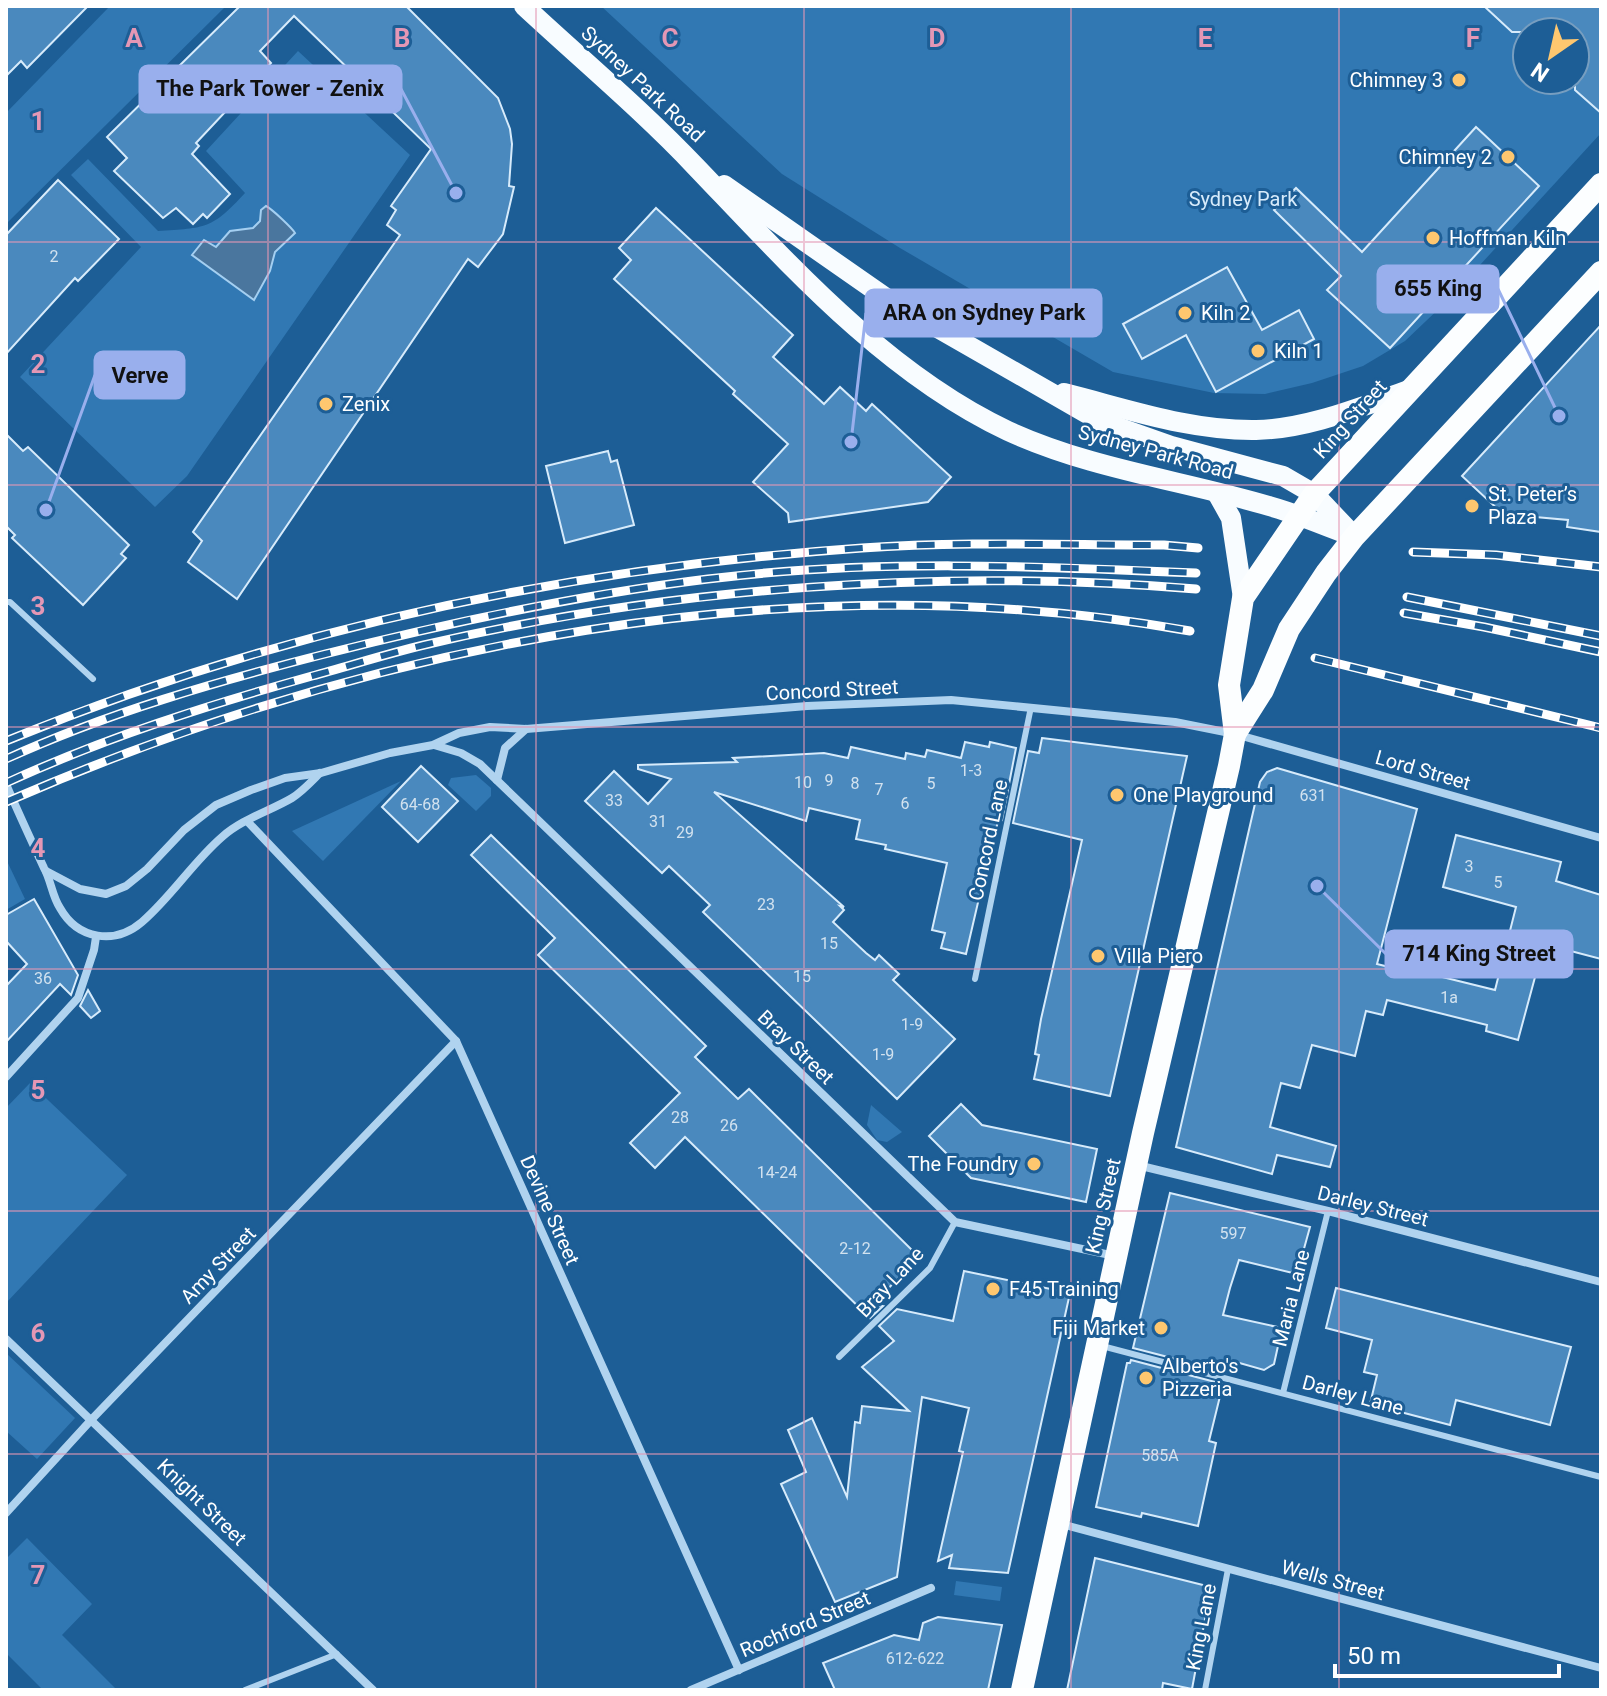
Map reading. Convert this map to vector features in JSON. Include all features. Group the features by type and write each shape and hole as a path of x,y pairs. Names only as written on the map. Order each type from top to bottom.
{"highway":[{"name":"King Street","path":"1235,734 1229,685 1243,598 1314,494 1601,184"},
{"name":"King Street","path":"1022,1690 1116,1256 1235,734 1263,690 1289,629 1354,537 1598,281"}],"main road":[{"name":"Sydney Park Road","path":"524,6 695,165 755,232 824,296 915,376 956,403 1007,430 1099,465 1267,505 1354,537"},
{"name":"Sydney Park Road","path":"695,165 889,300 1100,421 1132,434 1283,476 1314,494 1354,537"},
{"name":"Sydney Park Road","path":"1045,389 1170,422 1217,429 1258,430 1304,423 1409,390"},
{"path":"1217,493 1231,518 1243,598"}],"street":[{"name":"Concord Street","path":"46,871 92,893 106,894 118,890 147,869 184,830 216,805 285,778 321,773 490,727 526,729 807,706 951,700 1175,722 1235,734"},
{"path":"497,780 505,748 526,729"},
{"name":"Lord Street","path":"1235,734 1601,838"},
{"name":"Bray Street","path":"433,745 471,757 497,780 955,1222"},
{"path":"6,784 59,907 71,923 96,937 109,938 141,923 167,899 223,836 296,796 321,773"},
{"name":"Devine Street","path":"247,821 456,1041 739,1670"},
{"path":"6,1077 78,998 96,937"},
{"name":"Amy Street","path":"6,1513 92,1419 456,1041"},
{"name":"Darley Street","path":"1137,1165 1601,1282"},
{"path":"955,1222 1116,1256"},
{"name":"Knight Street","path":"6,1339 373,1690"},
{"name":"Wells Street","path":"1057,1523 1601,1668"},
{"name":"Rochford Street","path":"691,1690 931,1588"}],"lane":[{"path":"6,602 10,602 93,679"},
{"name":"Concord Lane","path":"975,979 1031,707"},
{"name":"Maria Lane","path":"1283,1393 1328,1211"},
{"name":"Bray Lane","path":"839,1357 930,1268 955,1222"},
{"name":"Darley Lane","path":"1097,1344 1601,1477"},
{"name":"King Lane","path":"1205,1690 1228,1569"},
{"path":"245,1690 337,1654"}],"green space":[{"path":"110,6 226,6 6,224 6,113"},
{"name":"Sydney Park","path":"601,6 1601,6 1601,133 1447,301 1405,341 1363,366 1265,394 1214,393 1113,372 900,248 782,174"},
{"path":"298,51 410,155 187,476 155,507 20,377 141,247 71,175 88,159 158,231 198,227 216,220 245,193 206,151"},
{"path":"476,775 491,788 491,796 476,811 448,785 451,778"},
{"path":"401,781 323,861 292,831"},
{"path":"6,859 25,899 6,910"},
{"path":"30,1083 127,1175 6,1303 6,1108"},
{"path":"871,1105 902,1132 887,1142 877,1140 867,1125"},
{"path":"6,1353 75,1418 37,1459 6,1431"},
{"path":"27,1538 92,1604 62,1635 117,1690 43,1690 6,1653 6,1559"},
{"path":"956,1581 1002,1587 1000,1601 954,1595"}],"shaded area":[{"path":"266,206 295,233 275,252 270,271 254,300 192,255 204,240 216,247 230,231 253,228 260,221 261,210"}],"building":[{"path":"6,6 88,6 27,68 21,61 6,76"},
{"path":"240,6 406,6 498,98 510,129 509,186 514,187 503,234 478,267 468,259 237,599 188,562 202,541 193,532 400,235 387,225 396,210 391,206 431,149 294,16 260,51 271,63 196,143 199,146 192,154 230,194 207,218 203,214 193,224 176,208 163,218 114,171 127,158 107,137"},
{"path":"1484,6 1601,6 1601,113 1582,96 1591,96 1591,16 1511,16 1511,31"},
{"name":"Hoffman Kiln","path":"1476,127 1539,186 1390,348 1327,290 1341,276 1274,210 1296,188 1362,252"},
{"path":"58,180 119,239 78,281 75,278 6,354 6,235"},
{"path":"656,208 793,335 773,357 824,404 840,387 866,411 872,404 951,477 928,502 789,522 788,513 753,482 788,444 614,279 631,260 619,248"},
{"path":"1227,267 1262,330 1299,310 1314,339 1216,392 1186,335 1142,359 1123,324"},
{"path":"1601,325 1601,532 1567,527 1568,520 1503,514 1462,476"},
{"path":"6,434 23,451 28,447 129,545 121,554 126,558 83,605 12,538 15,535 6,526"},
{"path":"608,451 611,462 617,460 634,525 565,543 546,466"},
{"path":"1042,738 1187,756 1110,1096 1034,1079 1041,1019 1082,840 1013,823 1028,751 1039,753"},
{"path":"965,742 989,747 990,742 1016,748 1002,820 999,819 993,838 966,954 941,948 945,933 932,930 947,863 856,839 860,820 809,808 806,821 714,792 844,907 840,906 844,910 833,922 866,953 875,960 879,955 899,974 893,980 955,1039 897,1099 703,912 710,905 669,866 662,873 585,801 614,771 648,804 671,779 638,769 638,765 737,762 733,758 824,753 848,758 851,747 905,759 906,753 925,757 927,750 961,758"},
{"path":"421,766 458,801 418,842 382,807"},
{"path":"1277,768 1417,809 1377,964 1495,990 1516,907 1443,887 1456,835 1561,862 1556,881 1601,895 1601,959 1544,944 1518,1040 1486,1031 1487,1025 1387,1000 1383,1015 1366,1011 1355,1056 1312,1045 1300,1088 1281,1083 1270,1127 1336,1146 1330,1167 1277,1155 1272,1174 1176,1147 1260,782 1267,772"},
{"path":"491,835 706,1046 695,1057 738,1099 749,1089 919,1257 873,1304 883,1306 870,1318 685,1137 655,1168 630,1143 680,1093 538,955 555,938 471,855"},
{"path":"34,899 78,975 71,995 60,984 6,1042 6,986 27,964 6,941 6,915"},
{"path":"88,990 100,1011 91,1018 80,1006"},
{"name":"The Foundry","path":"961,1104 982,1125 1097,1149 1086,1202 971,1178 929,1136"},
{"path":"1170,1193 1310,1227 1297,1274 1239,1260 1223,1315 1282,1328 1274,1364 1264,1370 1229,1360 1226,1372 1133,1348"},
{"path":"964,1271 1070,1293 1008,1573 949,1568 952,1555 938,1561 963,1452 959,1451 969,1408 922,1397 897,1577 835,1602 781,1484 806,1472 788,1430 812,1418 847,1497 855,1422 860,1423 862,1406 909,1411 862,1367 894,1341 879,1326 897,1309 953,1321"},
{"path":"1336,1288 1571,1347 1550,1425 1456,1400 1450,1425 1370,1404 1377,1375 1364,1372 1372,1340 1326,1328"},
{"path":"1131,1360 1223,1384 1209,1441 1216,1443 1198,1526 1142,1513 1141,1517 1096,1507 1127,1363"},
{"path":"1095,1558 1211,1587 1192,1689 1163,1683 1162,1690 1067,1690"},
{"path":"938,1617 1002,1625 988,1690 835,1690 823,1663 894,1635 919,1640 923,1623"}],"railway":[{"path":"6,741 109,701 214,666 426,610 534,588 752,557 862,548 1013,544 1198,548"},
{"path":"1413,552 1496,555 1601,567"},
{"path":"6,759 83,727 244,675 420,631 611,593 769,573 891,566 1196,573"},
{"path":"6,783 118,737 273,687 424,645 613,609 807,587 905,582 1100,583 1196,589"},
{"path":"1407,597 1601,636"},
{"path":"6,802 146,746 290,698 437,659 586,630 737,612 889,605 1040,611 1190,631"},
{"path":"1404,613 1601,652"},
{"path":"1315,658 1601,728"}],"place":[{"name":"Chimney 3","path":"1459,80"},
{"name":"Chimney 2","path":"1508,157"},
{"name":"The Park Tower - Zenix","path":"456,193"},
{"name":"Hoffman Kiln","path":"1433,238"},
{"name":"Kiln 2","path":"1185,313"},
{"name":"Kiln 1","path":"1258,351"},
{"name":"Zenix","path":"326,404"},
{"name":"655 King","path":"1559,416"},
{"name":"ARA on Sydney Park","path":"851,442"},
{"name":"St. Peter’s Plaza","path":"1472,506"},
{"name":"Verve","path":"46,510"},
{"name":"One Playground","path":"1117,795"},
{"name":"714 King Street","path":"1317,886"},
{"name":"Villa Piero","path":"1098,956"},
{"name":"The Foundry","path":"1034,1164"},
{"name":"F45 Training","path":"993,1289"},
{"name":"Fiji Market","path":"1161,1328"},
{"name":"Alberto's Pizzeria","path":"1146,1378"}]}
